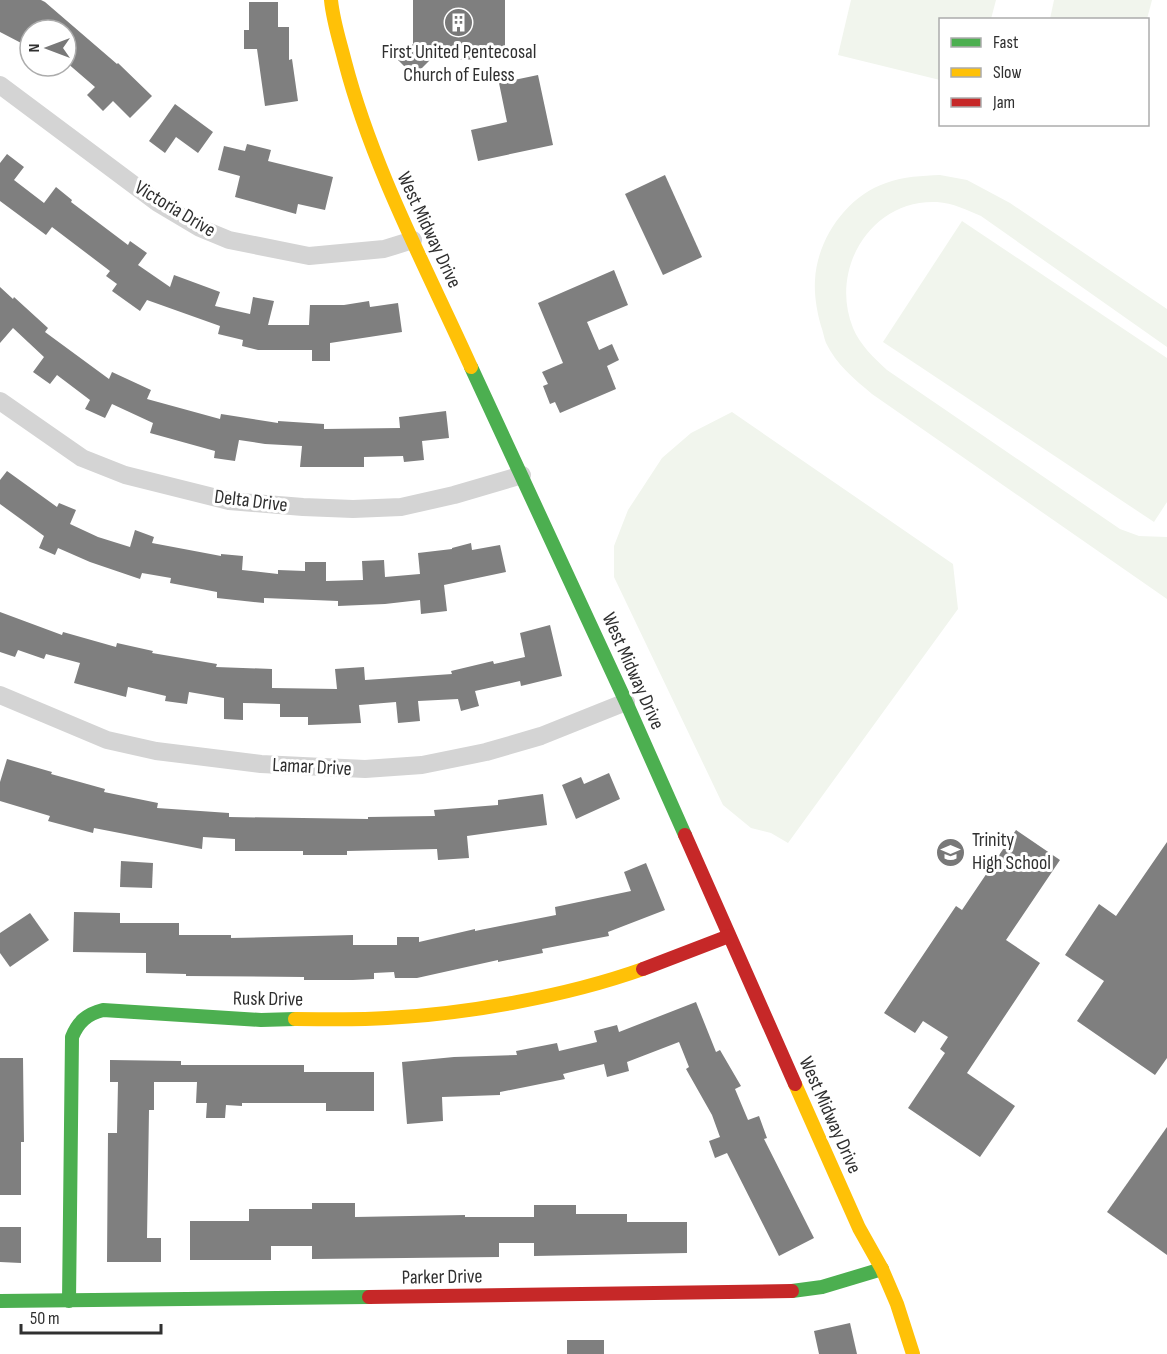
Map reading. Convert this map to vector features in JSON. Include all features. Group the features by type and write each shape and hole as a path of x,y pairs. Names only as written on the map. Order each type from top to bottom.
{"street":[{"name":"West Midway Drive","path":"331,0 350,84 367,139 391,197 413,240 626,702 859,1228 882,1269 897,1304 913,1354"},
{"name":"Victoria Drive","path":"0,86 158,203 200,228 229,240 309,256 384,249 413,240"},
{"name":"Delta Drive","path":"0,401 82,458 125,475 229,501 353,509 401,507 454,495 522,475"},
{"name":"Lamar Drive","path":"0,695 108,740 156,752 261,764 365,769 422,765 486,752 541,736 626,702"},
{"name":"Rusk Drive","path":"69,1301 72,1037 76,1025 88,1014 104,1010 282,1019 388,1018 463,1010 528,999 621,977 729,936"},
{"name":"Parker Drive","path":"0,1301 782,1292 822,1287 882,1269"}],"shaded area":[{"path":"851,0 996,0 991,18 939,18 939,80 838,55"},
{"path":"1054,0 1152,0 1147,18 1050,18"},
{"path":"940,175 967,180 1010,203 1167,309 1167,347 981,216 954,205 937,202 913,204 893,212 875,225 861,242 852,261 847,283 847,306 859,340 887,370 1120,529 1139,536 1167,537 1167,599 872,394 852,377 830,351 820,321 815,292 817,265 828,235 847,209 872,189 900,179"},
{"path":"962,221 1167,358 1167,502 1154,522 883,342"},
{"path":"732,412 953,564 958,609 788,843 771,833 751,828 723,805 614,577 614,546 628,510 662,458 691,433"}],"building":[{"path":"0,0 41,0 64,18 18,18 18,41 0,32"},
{"name":"First United Pentecosal Church of Euless","path":"413,0 505,0 505,59 430,60 414,76 398,60 413,44"},
{"path":"249,2 278,2 278,27 289,27 289,60 292,59 298,101 265,106 257,49 244,49 244,30 249,30"},
{"path":"78,30 118,63 152,96 130,118 113,101 103,111 87,95 95,87 78,72"},
{"path":"538,75 553,145 478,161 471,130 507,122 499,83"},
{"path":"175,104 213,132 198,153 176,137 165,153 149,141"},
{"path":"247,144 271,150 268,161 333,177 325,210 298,204 296,214 235,197 240,176 218,170 224,146 245,151"},
{"path":"7,154 24,167 14,180 44,203 56,187 72,200 71,202 128,245 130,241 147,253 138,265 170,287 174,275 220,292 215,306 250,314 253,297 274,301 268,325 309,325 310,305 344,305 369,301 370,307 398,303 402,332 330,343 330,361 312,361 312,350 258,350 242,346 243,340 218,334 220,326 147,300 140,311 112,291 117,284 106,276 110,271 52,227 46,235 0,201 0,163"},
{"path":"665,175 702,257 663,275 625,194"},
{"path":"614,270 628,305 587,322 599,350 612,344 619,360 607,366 616,389 560,413 555,402 550,404 543,386 548,384 542,372 563,363 538,303"},
{"path":"0,287 48,328 45,332 109,379 112,372 151,390 147,399 220,419 221,414 278,423 278,421 324,424 324,429 400,428 399,417 446,411 449,438 422,441 424,460 404,462 403,456 364,457 364,467 300,467 302,446 239,440 235,461 214,458 215,451 150,433 153,423 112,404 105,418 85,409 90,400 57,375 50,384 33,372 44,357 13,328 0,343"},
{"path":"7,471 57,507 59,503 76,510 70,524 98,537 130,547 135,530 154,537 152,543 221,556 221,554 243,556 242,570 278,574 278,570 305,571 305,562 326,562 326,581 363,580 362,561 384,560 385,577 420,574 418,553 452,549 471,543 472,550 500,545 506,572 444,585 447,611 421,614 420,600 338,606 338,601 264,598 264,603 217,598 217,592 170,583 171,578 142,573 140,579 58,548 55,555 39,548 44,536 0,504 0,480"},
{"path":"0,612 62,635 63,632 116,647 117,643 153,651 152,653 217,664 216,667 272,669 272,688 337,689 335,669 364,667 365,680 452,674 451,671 493,661 494,664 525,657 520,633 550,625 562,676 521,686 520,681 475,691 479,706 461,711 458,699 418,701 420,721 398,723 396,702 359,705 361,723 308,725 308,717 280,717 280,704 243,703 243,720 224,719 224,698 189,692 187,704 165,701 166,696 128,687 126,697 74,683 80,663 46,654 44,659 18,650 15,657 0,652"},
{"path":"7,759 105,789 104,792 158,803 157,808 229,813 229,817 368,819 368,817 435,816 434,810 498,805 498,800 543,794 547,825 467,836 469,858 438,860 437,849 347,851 347,855 303,855 303,851 235,851 235,839 203,837 202,849 94,828 93,833 48,821 50,816 0,801 0,782"},
{"path":"609,773 620,799 576,819 562,785 581,777 584,784"},
{"path":"1016,830 1060,860 1006,940 1040,963 967,1073 1015,1106 980,1157 908,1108 945,1053 940,1049 948,1037 923,1021 915,1033 884,1013 956,906 962,910"},
{"path":"1167,842 1167,1058 1155,1075 1077,1021 1104,981 1065,955 1099,904 1116,916"},
{"path":"121,861 153,863 152,888 120,887"},
{"path":"646,863 665,910 608,932 609,936 542,949 543,953 498,962 498,960 417,978 395,978 394,972 374,973 374,979 353,980 146,973 146,953 73,952 74,912 120,913 120,923 179,923 179,935 231,935 231,938 353,935 353,945 397,945 397,937 419,937 419,942 475,929 475,931 556,915 555,907 631,891 624,872"},
{"path":"30,913 49,940 10,967 0,953 0,933"},
{"path":"696,1002 716,1052 720,1050 741,1086 735,1089 748,1120 759,1116 767,1138 764,1139 814,1238 779,1256 727,1153 715,1158 709,1141 720,1137 712,1115 686,1069 689,1067 679,1042 627,1062 629,1071 607,1077 604,1064 563,1074 565,1079 500,1092 500,1095 442,1097 443,1121 407,1124 402,1062 454,1057 517,1055 516,1051 557,1043 559,1051 597,1042 594,1031 617,1025 619,1032"},
{"path":"0,1058 23,1058 24,1142 21,1142 21,1195 0,1195"},
{"path":"110,1060 181,1061 181,1065 304,1065 304,1072 374,1072 374,1111 326,1111 326,1103 242,1103 242,1106 226,1105 225,1118 206,1118 207,1103 196,1103 197,1082 154,1082 154,1110 149,1110 147,1238 161,1238 161,1262 107,1262 108,1133 117,1133 118,1082 110,1082"},
{"path":"1167,1127 1167,1255 1107,1212"},
{"path":"312,1203 355,1203 355,1217 465,1215 465,1217 534,1217 534,1205 576,1205 576,1214 627,1214 627,1222 687,1222 687,1253 534,1256 534,1243 499,1243 499,1257 312,1259 312,1246 271,1246 271,1260 190,1260 190,1221 249,1221 249,1209 312,1209"},
{"path":"0,1227 21,1227 21,1263 0,1262"},
{"path":"850,1323 857,1354 819,1354 814,1331"},
{"path":"567,1340 604,1340 604,1354 567,1354"}],"traffic: fast":[{"path":"471,367 685,835"},
{"path":"69,1301 72,1037 80,1023 88,1016 103,1010 261,1020 295,1019"},
{"path":"792,1291 822,1287 882,1269"},
{"path":"0,1301 369,1297"}],"traffic: slow":[{"path":"331,0 345,62 370,141 385,179 471,367"},
{"path":"295,1019 387,1018 483,1008 550,995 643,969"},
{"path":"795,1084 859,1228 882,1269 897,1304 913,1354"}],"traffic: jam":[{"path":"685,835 795,1084"},
{"path":"643,969 729,936"},
{"path":"369,1297 792,1291"}],"place":[{"name":"First United Pentecosal Church of Euless","path":"459,22"},
{"name":"Trinity High School","path":"951,852"}]}
